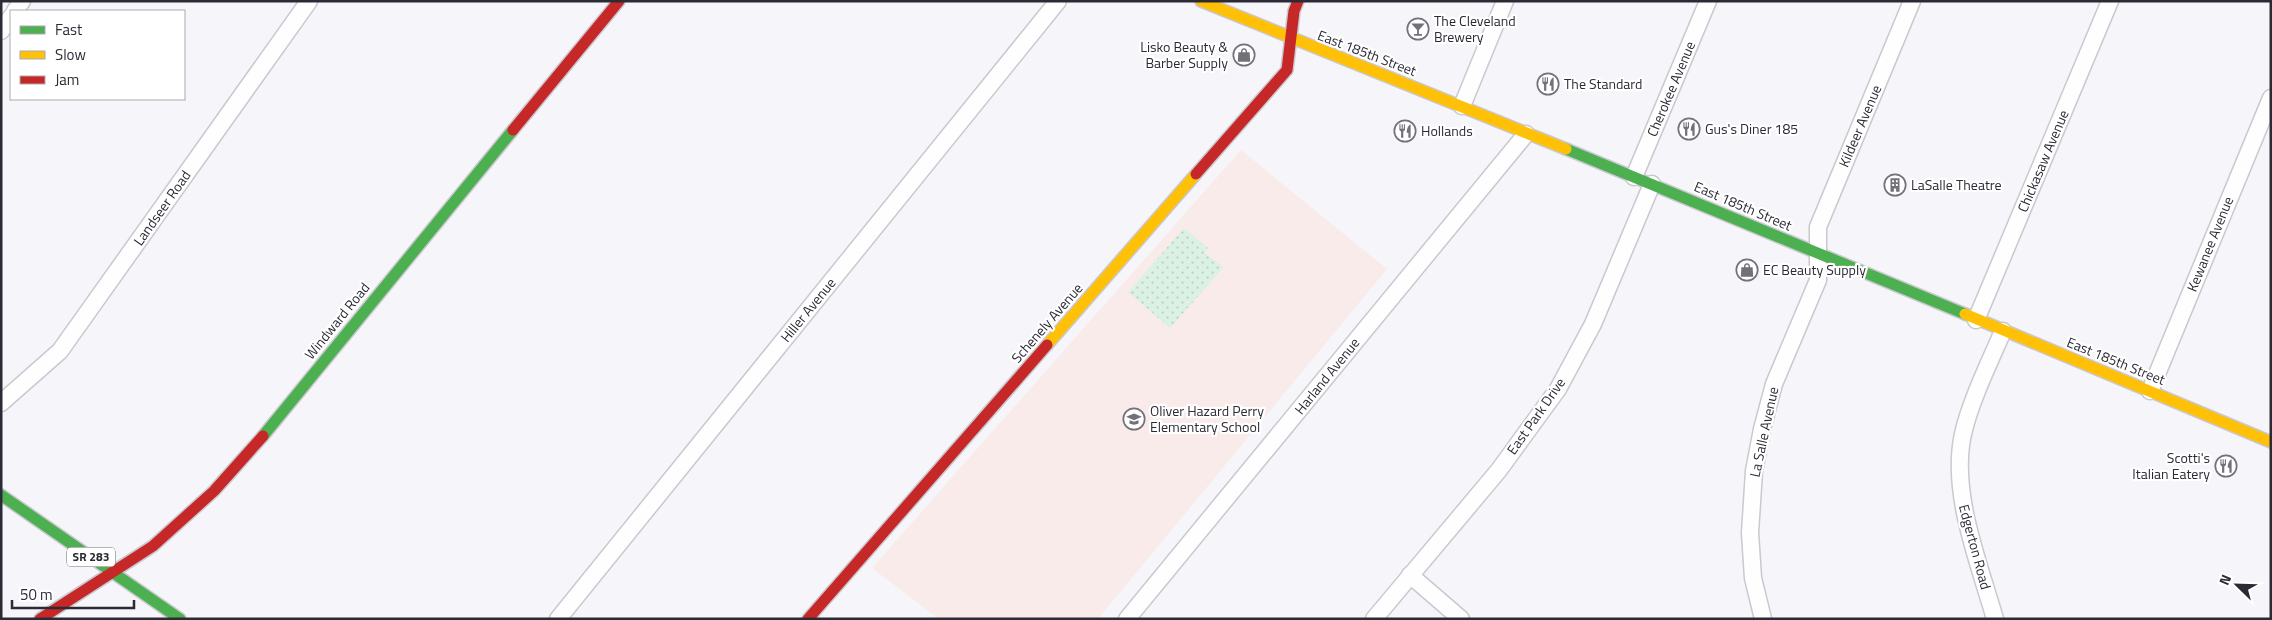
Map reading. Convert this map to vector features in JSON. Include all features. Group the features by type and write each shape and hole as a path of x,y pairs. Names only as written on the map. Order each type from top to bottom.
{"street":[{"name":"Landseer Road","path":"1,403 60,351 309,1"},
{"name":"Windward Road","path":"40,619 153,546 214,491 238,466 618,1"},
{"name":"Hiller Avenue","path":"558,619 1058,1"},
{"name":"East 185th Street","path":"1201,1 1652,184 2271,442"},
{"name":"Schenely Avenue","path":"808,619 1287,70 1290,38 1298,1"},
{"path":"1462,106 1505,1"},
{"name":"Cherokee Avenue","path":"1634,177 1708,1"},
{"name":"Kildeer Avenue","path":"1819,253 1818,227 1912,1"},
{"name":"Chickasaw Avenue","path":"1976,320 2110,1"},
{"path":"1,31 10,18"},
{"name":"Kewanee Avenue","path":"2150,391 2271,98"},
{"name":"Harland Avenue","path":"1127,619 1526,134"},
{"name":"East Park Drive","path":"1374,619 1499,470 1558,389 1593,324 1652,184"},
{"name":"La Salle Avenue","path":"1763,619 1753,578 1750,533 1754,470 1774,384 1818,280 1819,253"},
{"name":"Edgerton Road","path":"1995,619 1965,518 1960,482 1963,434 2003,331"},
{"name":"SR 283","path":"1,495 180,619"},
{"path":"1410,576 1461,619"}],"shaded area":[{"name":"Oliver Hazard Perry Elementary School","path":"1241,150 1387,269 1098,619 939,619 872,568"}],"green space":[{"path":"1184,228 1208,248 1204,253 1224,267 1170,328 1128,292"}],"traffic: fast":[{"path":"263,436 513,130"},
{"path":"1566,149 1965,314"},
{"path":"1,495 180,619"}],"traffic: slow":[{"path":"1201,1 1566,149"},
{"path":"1047,345 1196,174"},
{"path":"1965,314 2271,442"}],"traffic: jam":[{"path":"513,130 619,1"},
{"path":"1196,174 1287,70 1294,11 1298,1"},
{"path":"808,619 1047,345"},
{"path":"40,619 153,546 214,491 263,436"}],"place":[{"name":"The Cleveland Brewery","path":"1418,29"},
{"name":"Lisko Beauty & Barber Supply","path":"1244,55"},
{"name":"The Standard","path":"1548,84"},
{"name":"Gus's Diner 185","path":"1689,129"},
{"name":"Hollands","path":"1405,131"},
{"name":"LaSalle Theatre","path":"1895,185"},
{"name":"EC Beauty Supply","path":"1747,270"},
{"name":"Oliver Hazard Perry Elementary School","path":"1134,419"},
{"name":"Scotti's Italian Eatery","path":"2226,466"}]}
